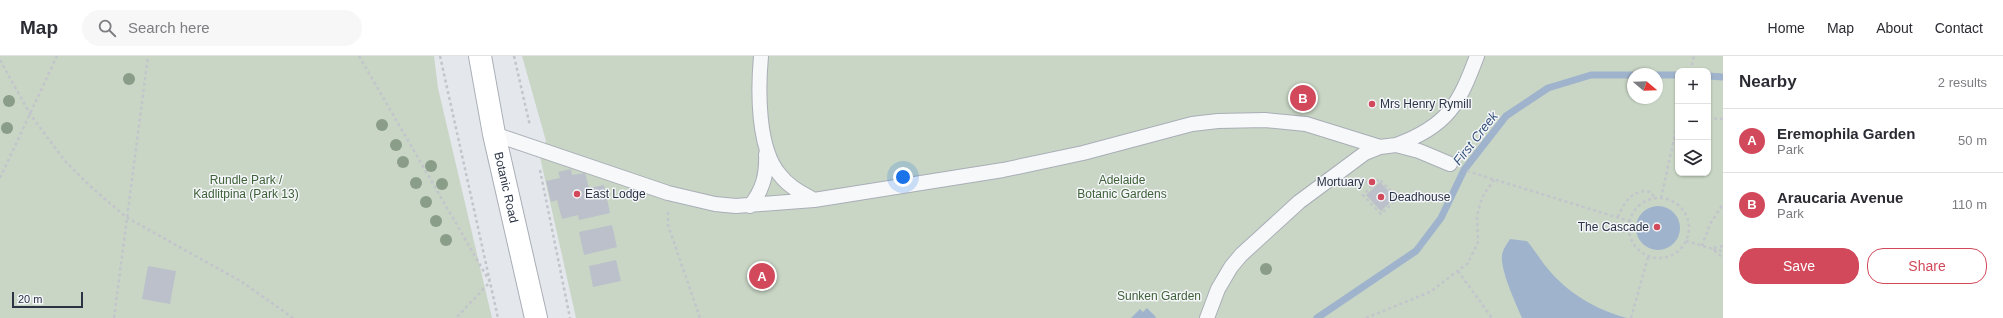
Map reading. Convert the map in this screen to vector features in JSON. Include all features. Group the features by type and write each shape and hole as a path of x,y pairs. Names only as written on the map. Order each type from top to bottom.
{"main road":[{"name":"Botanic Road","path":"480,56 494,134 536,318"}],"street":[{"path":"750,206 761,189 766,174 765,139 759,93 761,56"},
{"path":"1208,318 1218,290 1231,267 1241,255 1299,202 1365,153 1380,147 1396,145 1421,134 1446,116 1460,97 1477,56"},
{"path":"494,134 668,193 720,205 750,206 814,200 1002,170 1083,153 1192,124 1218,120 1264,120 1306,124 1380,147"},
{"path":"765,139 770,158 779,175 799,192 814,200"},
{"path":"1396,145 1419,151 1450,164"}],"path":[{"path":"0,178 57,56"},
{"path":"114,318 148,56"},
{"path":"360,56 490,282"},
{"path":"440,56 498,318"},
{"path":"514,56 535,147 570,318"},
{"path":"1691,68 1694,56"},
{"path":"0,60 30,114 65,161 91,187 126,217 242,282 293,318"},
{"path":"1711,118 1723,119"},
{"path":"1661,198 1675,135"},
{"path":"1350,164 1371,187"},
{"path":"1485,177 1630,221"},
{"path":"1379,179 1398,198 1382,214 1363,195 1371,187 1379,179"},
{"path":"1366,318 1430,292 1468,263 1478,242 1477,216 1480,204 1484,194 1494,180"},
{"path":"1618,217 1624,203 1631,196 1644,191 1651,192 1656,199"},
{"path":"668,193 668,225 700,318"},
{"path":"1661,198 1677,205 1683,211 1689,228 1686,241 1676,253 1667,258 1657,259 1648,257 1640,252 1630,237 1630,221 1633,212 1645,201 1656,199 1661,198"},
{"path":"1702,246 1710,224 1723,204"},
{"path":"1686,241 1723,251"},
{"path":"1713,249 1723,246"},
{"path":"1713,249 1723,258"},
{"path":"1631,318 1648,257"},
{"path":"1458,271 1492,318"},
{"path":"456,318 490,282"}],"green space":[{"name":"Rundle Park / Kadlitpina (Park 13)","path":"0,56 434,56 438,88 492,318 0,318"},
{"name":"Adelaide Botanic Gardens","path":"522,56 1723,56 1723,318 576,318 540,157 546,141"}],"water":[{"path":"1654,206 1662,206 1674,212 1680,224 1680,232 1674,244 1662,250 1654,250 1642,244 1636,232 1636,224 1642,212"},
{"path":"1510,239 1527,241 1556,278 1583,300 1616,315 1627,318 1522,318 1503,269 1502,255"},
{"path":"1147,308 1156,317 1155,318 1131,318 1140,309 1143,312"}],"building":[{"name":"East Lodge","path":"571,169 572,175 585,173 589,188 604,185 610,213 579,220 578,215 562,219 557,200 551,202 546,181 560,178 558,172"},
{"name":"Deadhouse","path":"1380,182 1395,198 1381,211 1366,195"},
{"path":"612,225 617,247 584,255 579,232"},
{"path":"616,260 621,281 593,287 589,266"},
{"path":"148,266 176,271 170,304 142,299"}],"waterway":[{"name":"First Creek","path":"1317,318 1416,251 1441,218 1464,170 1506,116 1548,88 1591,75 1627,75"},
{"name":"First Creek","path":"1663,75 1675,75"},
{"name":"First Creek","path":"1711,76 1723,77"}],"place":[{"name":"Araucaria Avenue","path":"1303,98"},
{"name":"Mrs Henry Rymill","path":"1372,104"},
{"name":"Mortuary","path":"1372,182"},
{"name":"East Lodge","path":"577,194"},
{"name":"Deadhouse","path":"1381,197"},
{"name":"The Cascade","path":"1657,227"},
{"name":"Eremophila Garden","path":"762,276"}],"park label":[{"name":"Sunken Garden","path":"1159,296"}]}
